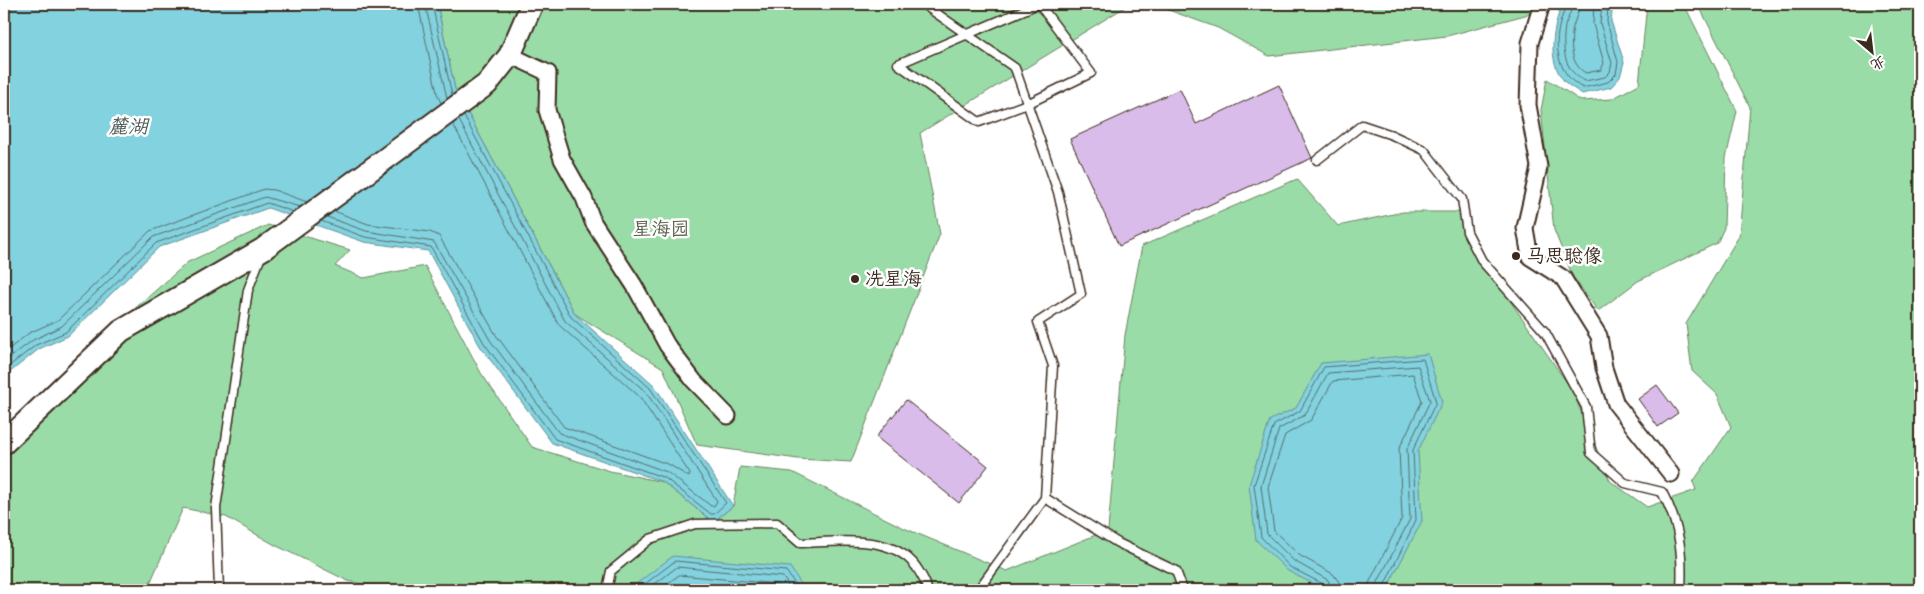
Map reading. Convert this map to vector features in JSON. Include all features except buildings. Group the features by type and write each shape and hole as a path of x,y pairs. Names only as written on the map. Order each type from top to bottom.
{"street":[{"path":"4,443 121,331 263,249 487,84 510,56 532,4"},
{"path":"1542,4 1530,42 1528,105 1539,167 1525,228 1530,257 1563,278 1599,336 1604,368 1616,404 1671,474"},
{"path":"510,56 548,73 547,110 562,159 593,222 634,285 667,345 694,381 728,416"}],"lane":[{"path":"923,4 1015,68 1058,192 1081,294 1038,322 1053,366 1045,498 978,590"},
{"path":"1039,4 1091,73 1027,104 979,122 898,64 967,35 1039,4"},
{"path":"1317,160 1362,125 1392,135 1424,150 1462,199 1467,232 1482,261 1546,332 1586,407 1592,453 1625,483 1662,492 1674,513 1682,562 1681,590"},
{"path":"219,590 216,508 248,290 263,249"},
{"path":"1045,498 1118,543 1176,571 1183,590"},
{"path":"607,590 611,571 650,539 695,524 777,523 800,543 856,541 901,550 917,567 927,590"}],"green space":[{"name":"星海园","path":"437,4 1130,4 920,133 940,234 851,462 798,459 697,445 663,368 575,314 455,89"},
{"path":"1152,4 1554,4 1551,8 1447,36 1269,56 1218,28"},
{"path":"1647,4 1684,4 1737,111 1726,158 1724,228 1717,243 1638,281 1598,311 1573,277 1554,230 1541,110 1547,79 1581,101 1612,99 1639,84"},
{"path":"1698,4 1920,4 1920,590 394,590 348,581 275,545 226,517 183,508 147,590 4,590 4,431 43,389 188,262 268,225 350,250 335,266 364,278 425,266 481,373 532,447 610,471 663,482 713,522 733,506 740,467 792,472 904,528 1007,571 1108,530 1125,335 1142,246 1297,179 1338,226 1403,212 1462,212 1497,282 1572,390 1610,481 1647,507 1696,490 1693,482 1731,427 1717,394 1692,371 1686,324 1739,236 1750,107"}],"water":[{"name":"麓湖","path":"4,4 437,4 455,89 575,314 654,385 733,506 713,522 663,482 552,443 480,346 428,251 364,242 268,208 159,247 68,336 39,349 4,377"},
{"path":"1562,4 1613,4 1611,21 1624,62 1620,77 1611,87 1582,94 1567,84 1559,74 1553,54 1553,44 1556,23"},
{"path":"1428,354 1442,402 1418,451 1422,521 1386,590 1325,590 1288,571 1256,540 1249,485 1270,420 1296,408 1321,363"},
{"path":"673,556 790,567 805,590 628,590"},
{"path":"1106,582 1159,590 1096,590"}],"place":[{"name":"马思聪像","path":"1516,256"},
{"name":"冼星海","path":"855,279"}]}
